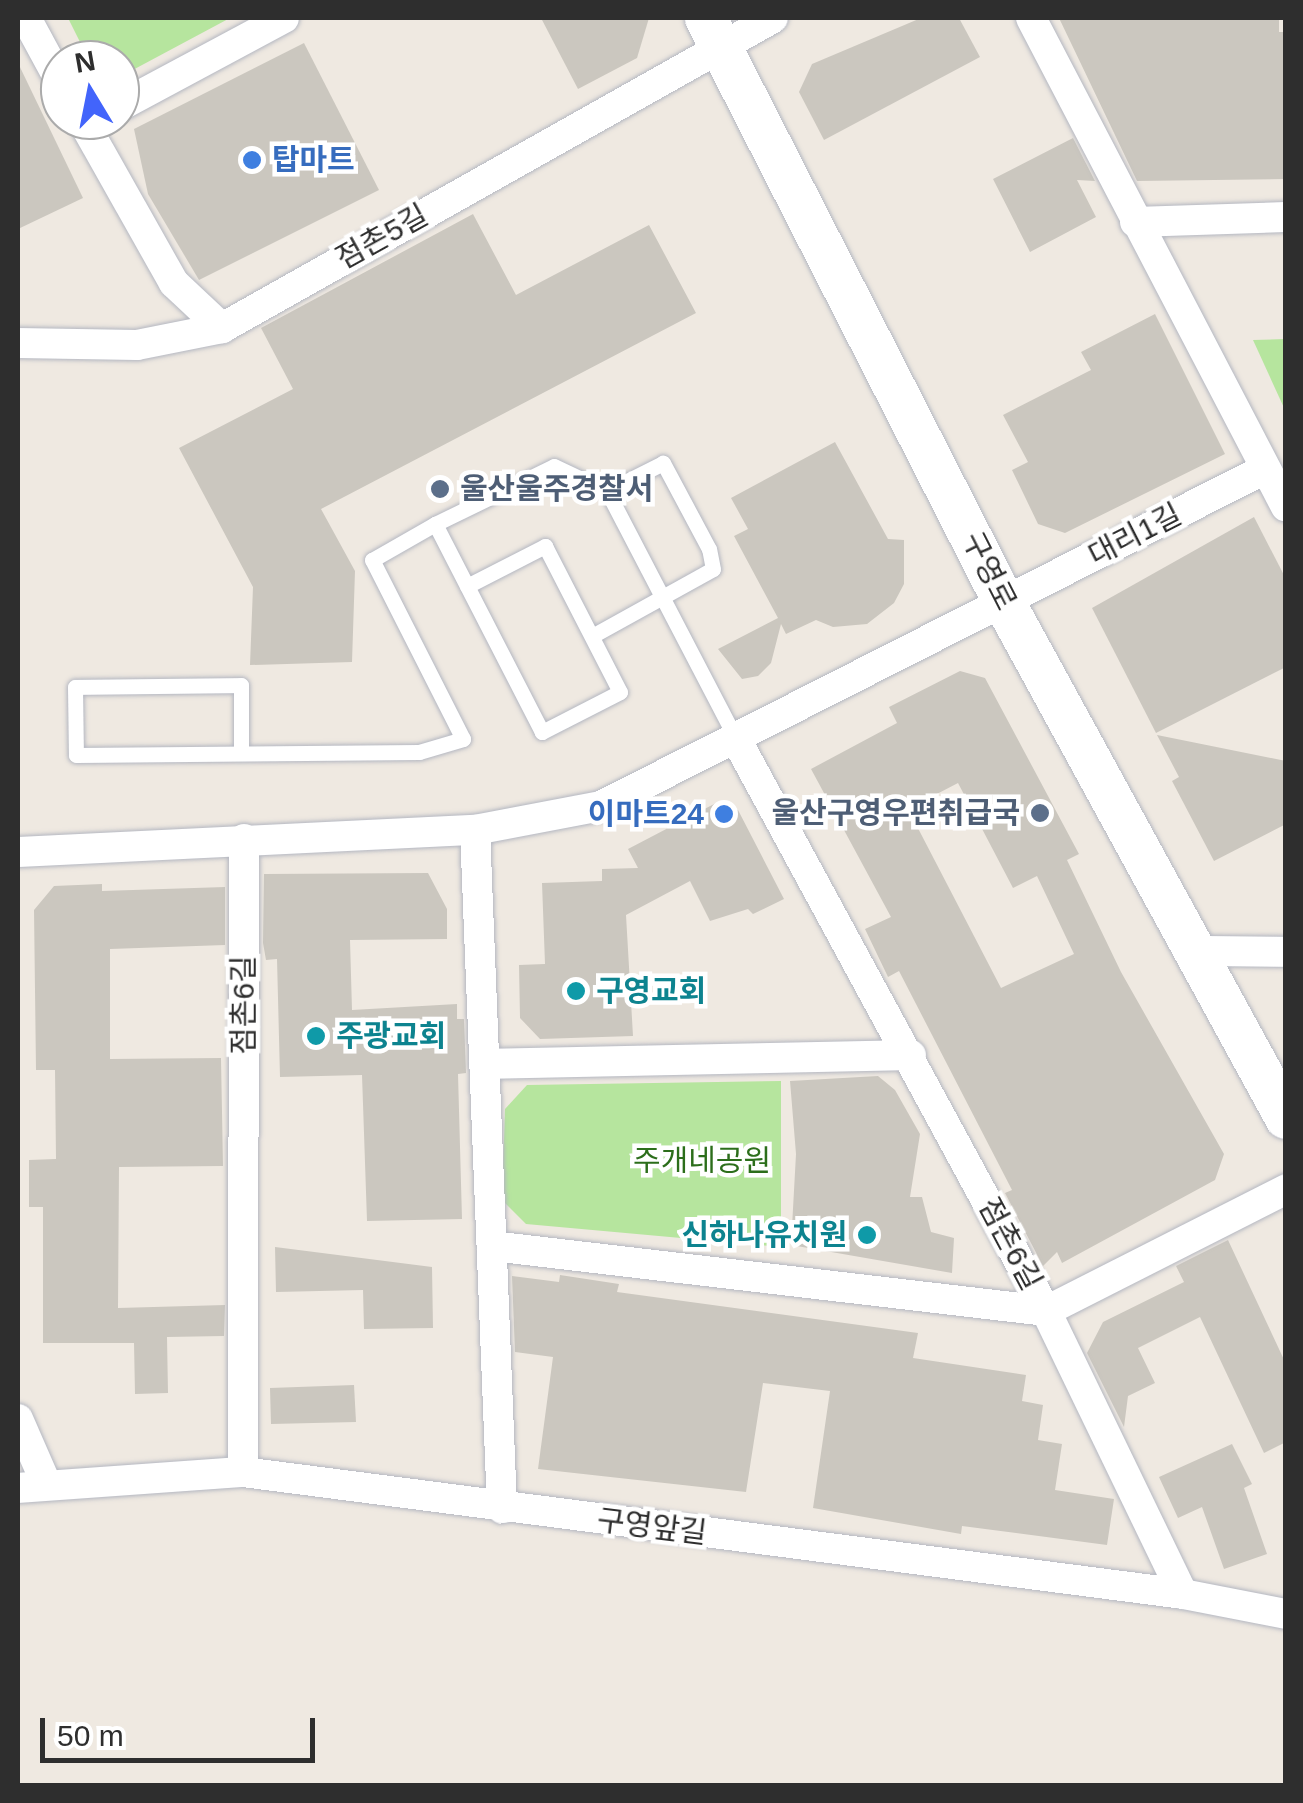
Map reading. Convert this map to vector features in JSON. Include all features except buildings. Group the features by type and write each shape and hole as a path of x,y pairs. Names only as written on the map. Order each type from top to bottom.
{"main road":[{"name":"구영로","path":"714,32 1004,602 1286,1118"}],"street":[{"path":"26,18 40,44"},
{"path":"140,95 284,18"},
{"name":"점촌5길","path":"18,343 137,345 222,328 714,32 773,18"},
{"path":"1031,18 1134,222 1286,506"},
{"path":"97,140 174,284 222,328"},
{"path":"1134,222 1286,217"},
{"name":"대리1길","path":"1004,602 1265,468"},
{"path":"18,852 475,830 601,806 1004,602"},
{"name":"점촌6길","path":"736,740 910,1054 1046,1312"},
{"path":"475,830 502,1508"},
{"name":"점촌6길","path":"243,1472 244,839"},
{"path":"1197,951 1286,952"},
{"path":"484,1064 910,1054"},
{"path":"1183,1594 1046,1312 1286,1189"},
{"name":"점촌6길","path":"492,1246 1046,1312"},
{"path":"18,1419 32,1485"},
{"name":"구영앞길","path":"32,1485 243,1472 1183,1594 1286,1614"}],"lane":[{"path":"592,636 704,579 713,569 709,549 663,463 607,491"},
{"path":"241,752 240,685 75,686 76,755 420,752 463,738 372,560 554,466 607,491 660,600 736,740"},
{"path":"436,524 467,586 542,732 620,692 545,546 467,586"}],"green space":[{"path":"68,18 230,18 140,66 140,40 79,40"},
{"path":"1286,339 1285,410 1253,340"},
{"name":"주개네공원","path":"781,1081 781,1247 526,1224 502,1200 505,1109 527,1085"}],"place":[{"name":"탑마트","path":"252,160"},
{"name":"울산울주경찰서","path":"440,489"},
{"name":"울산구영우편취급국","path":"1040,813"},
{"name":"이마트24","path":"724,814"},
{"name":"구영교회","path":"576,991"},
{"name":"주광교회","path":"316,1036"},
{"name":"신하나유치원","path":"867,1235"}]}
